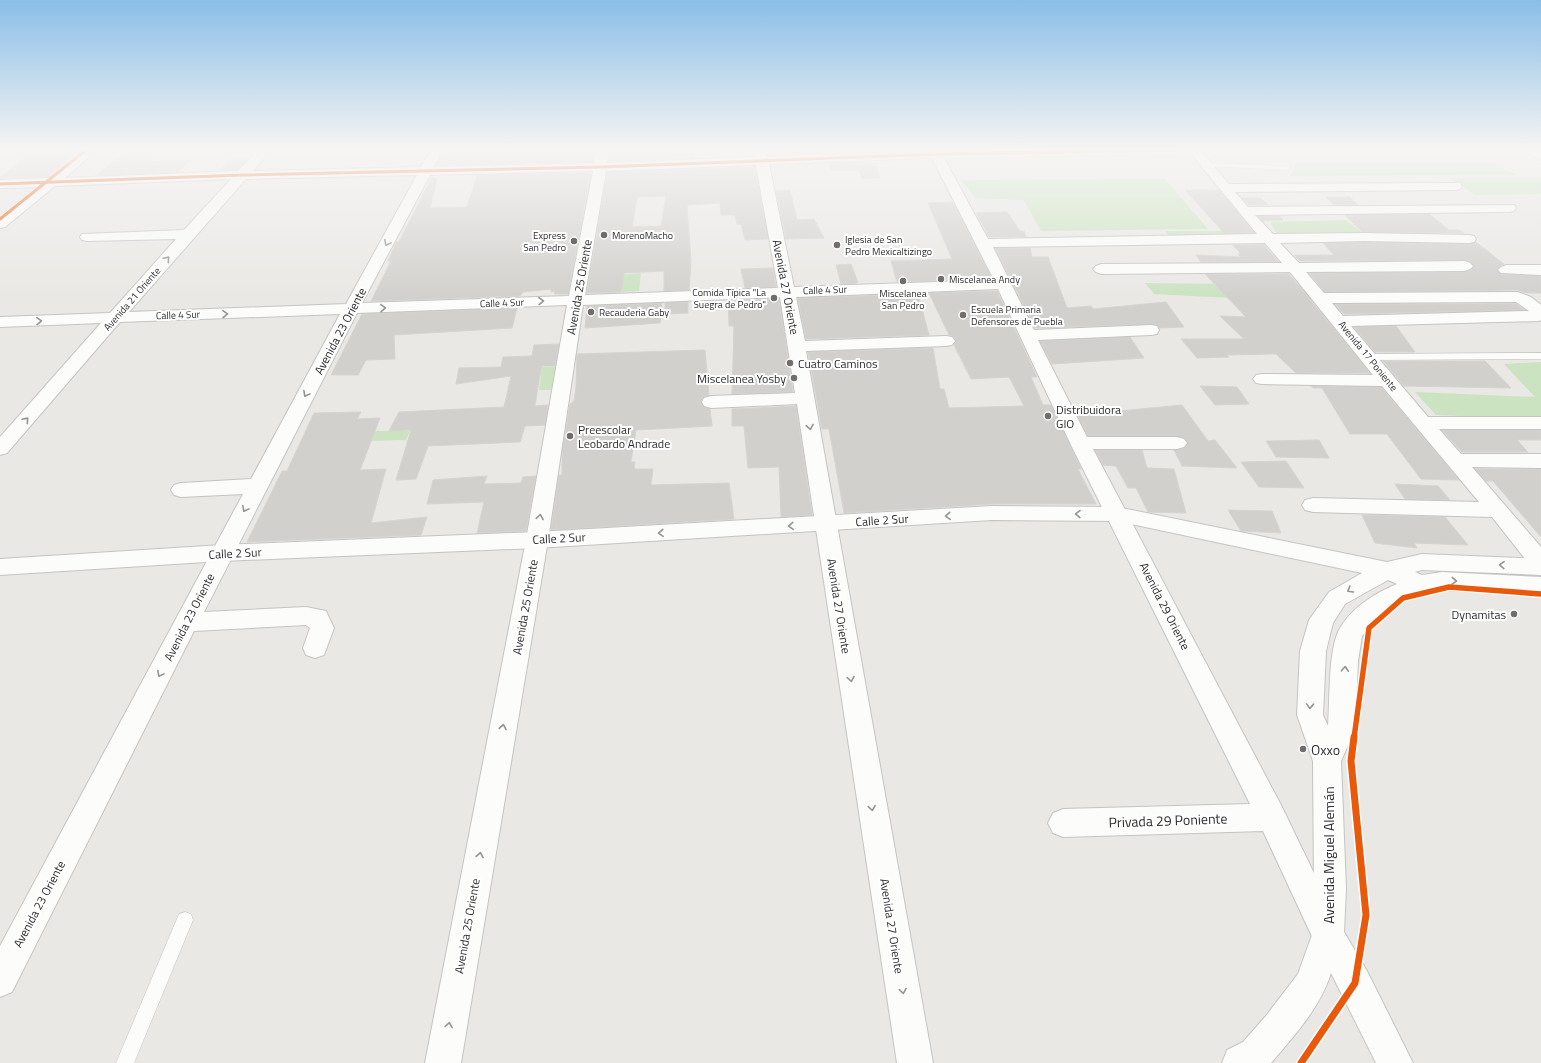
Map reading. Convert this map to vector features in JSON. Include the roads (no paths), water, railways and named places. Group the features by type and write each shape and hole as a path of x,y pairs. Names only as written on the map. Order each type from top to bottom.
{"street":[{"path":"0,224 30,200"},
{"name":"Avenida 21 Oriente","path":"0,449 219,200"},
{"name":"Avenida 23 Oriente","path":"0,980 222,553 410,200"},
{"name":"Avenida 25 Oriente","path":"442,1063 537,540 576,300 594,200"},
{"name":"Avenida 27 Oriente","path":"769,200 797,346 825,524 915,1063"},
{"name":"Avenida 29 Oriente","path":"960,200 983,243 1080,444 1272,817 1328,935 1355,983 1395,1063"},
{"name":"Avenida 17 Poniente","path":"1235,200 1271,239 1292,258 1321,298 1387,381 1425,423 1541,563"},
{"path":"1244,211 1509,208"},
{"path":"86,238 188,234"},
{"path":"983,243 1364,237 1469,239"},
{"path":"1391,252 1430,252"},
{"path":"1170,253 1465,266"},
{"path":"1101,270 1292,258"},
{"path":"1506,270 1541,270"},
{"name":"Calle 4 Sur","path":"0,322 1003,284"},
{"path":"1321,298 1518,297 1525,300 1541,313 1539,316 1340,321"},
{"path":"1027,335 1151,330"},
{"path":"797,346 946,341"},
{"path":"1262,379 1387,381"},
{"path":"712,402 805,398"},
{"path":"1425,423 1541,423"},
{"path":"1080,444 1177,443"},
{"path":"1456,460 1541,461"},
{"path":"181,490 258,486"},
{"path":"1313,506 1498,510"},
{"name":"Calle 2 Sur","path":"0,567 222,553 537,540 992,513 1117,514 1387,570"},
{"name":"Avenida Miguel Alemán","path":"1240,1063 1255,1054 1277,1029 1311,984 1328,935 1330,889 1327,760 1310,716 1313,651 1321,620 1337,598 1387,570 1422,562 1541,567"},
{"path":"1387,570 1420,584"},
{"name":"Avenida Miguel Alemán","path":"1327,760 1341,730 1345,661 1350,633 1366,613 1396,594 1420,584 1442,581 1541,586"},
{"path":"187,622 306,616 317,618 322,628 315,648"},
{"name":"Privada 29 Poniente","path":"1063,823 1272,817"}],"lane":[{"path":"1368,357 1541,356"},
{"path":"125,1063 185,920"}],"place":[{"name":"MorenoMacho","path":"604,235"},
{"name":"Express San Pedro","path":"574,241"},
{"name":"Iglesia de San Pedro Mexicaltizingo","path":"837,245"},
{"name":"Miscelanea Andy","path":"941,279"},
{"name":"Miscelanea San Pedro","path":"903,281"},
{"name":"Comida Típica \"La Suegra de Pedro\"","path":"774,298"},
{"name":"Recauderia Gaby","path":"591,312"},
{"name":"Escuela Primaria Defensores de Puebla","path":"963,315"},
{"name":"Cuatro Caminos","path":"790,363"},
{"name":"Miscelanea Yosby","path":"794,378"},
{"name":"Distribuidora GIO","path":"1048,416"},
{"name":"Preescolar Leobardo Andrade","path":"570,436"},
{"name":"Dynamitas","path":"1514,614"},
{"name":"Oxxo","path":"1303,749"}]}
